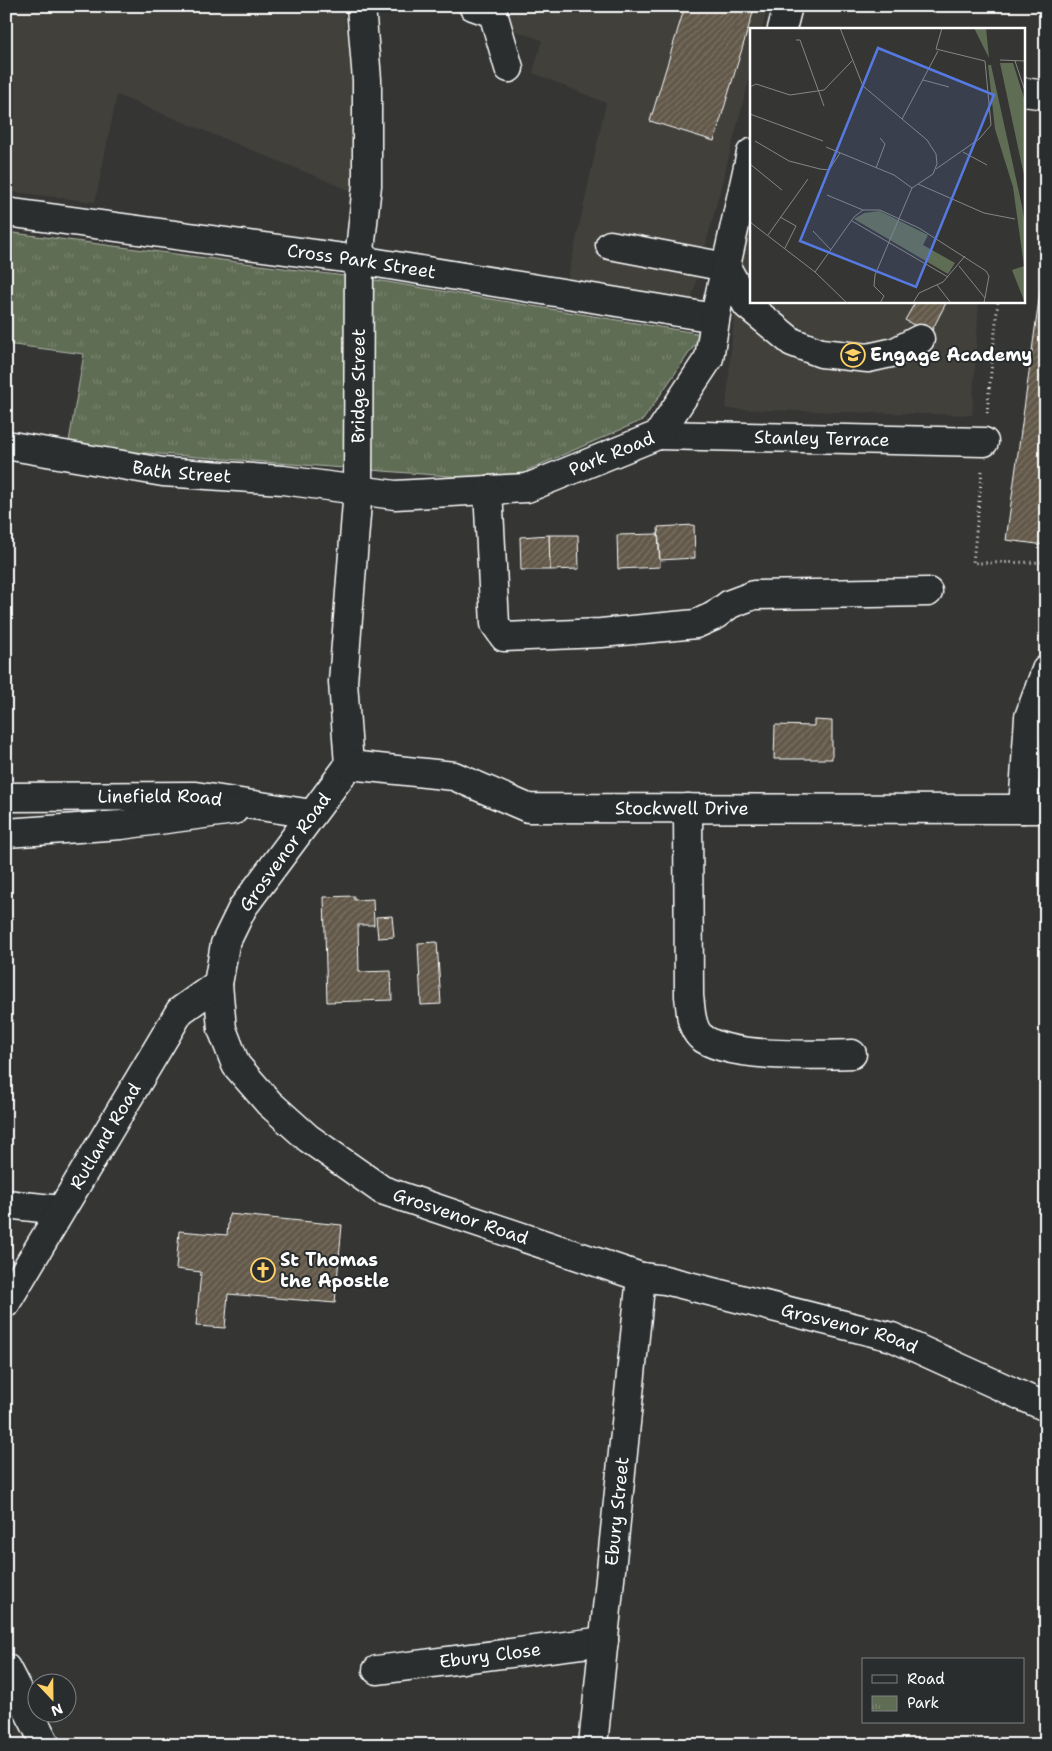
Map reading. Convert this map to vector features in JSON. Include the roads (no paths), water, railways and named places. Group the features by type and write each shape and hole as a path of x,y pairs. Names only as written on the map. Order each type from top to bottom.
{"street":[{"name":"Bridge Street","path":"349,765 344,682 358,489 359,260 367,184 367,80 361,6"},
{"path":"473,6 493,12 509,68"},
{"path":"1024,92 1046,95"},
{"name":"Park Road","path":"358,489 395,495 527,488 658,435 708,358 750,158"},
{"name":"Cross Park Street","path":"6,212 359,260 715,318"},
{"path":"610,245 726,267 747,305 792,342 821,353 868,358 895,352 920,339"},
{"name":"Stanley Terrace","path":"658,435 984,442"},
{"name":"Bath Street","path":"6,445 163,472 283,480 358,489"},
{"path":"488,490 495,624 504,637 601,633 696,624 714,616 730,604 754,595 928,592"},
{"name":"Stockwell Drive","path":"349,765 454,776 528,808 1034,809 1029,717 1046,670"},
{"name":"Grosvenor Road","path":"349,765 243,907 225,944 218,984 222,1029 236,1065 269,1103 302,1132 382,1190 640,1277 665,1280 892,1337 1046,1407"},
{"name":"Linefield Road","path":"6,797 194,796 312,814"},
{"path":"6,833 121,825 201,816 258,805"},
{"path":"688,808 688,957 692,1024 700,1036 716,1045 751,1052 852,1054"},
{"name":"Rutland Road","path":"6,1303 180,1011 218,984"},
{"path":"6,1204 60,1210"},
{"name":"Ebury Street","path":"593,1745 640,1277"},
{"name":"Ebury Close","path":"377,1670 604,1641"},
{"path":"6,1668 46,1745"}],"place":[{"name":"Engage Academy","path":"853,355"},
{"name":"St Thomas the Apostle","path":"263,1270"}]}
